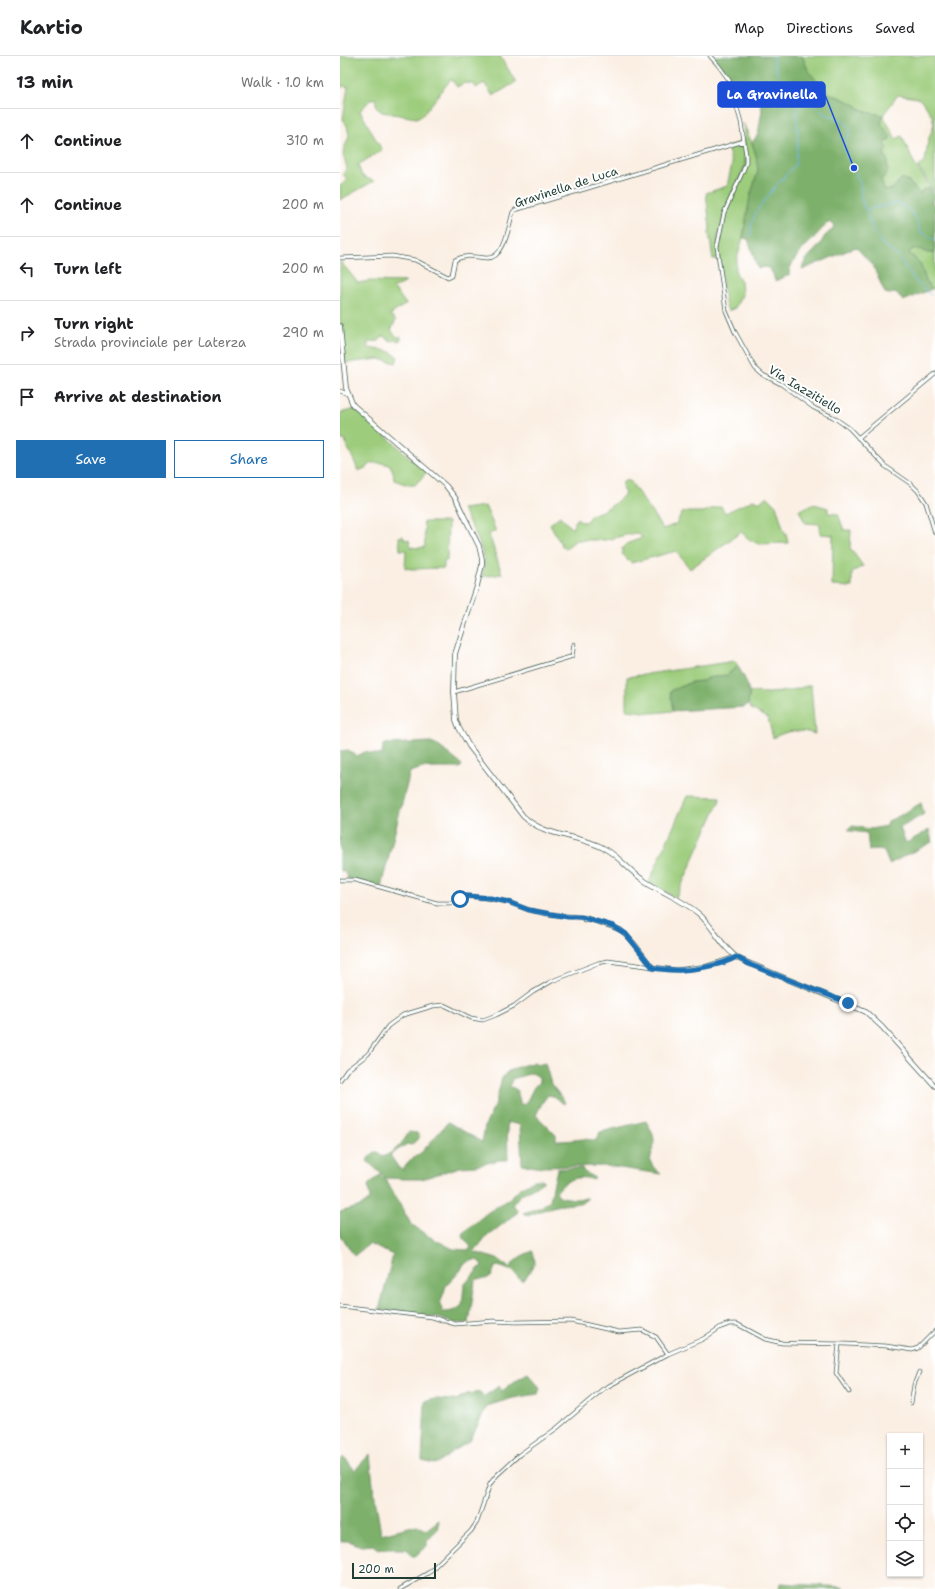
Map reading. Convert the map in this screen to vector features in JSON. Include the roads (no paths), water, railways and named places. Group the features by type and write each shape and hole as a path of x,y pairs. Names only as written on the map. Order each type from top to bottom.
{"main road":[{"path":"340,326 346,388 353,405 451,492 479,546 482,565 455,654 455,717 463,736 528,821 545,830 593,843 612,853 642,880 682,902 698,913 725,947 736,957 866,1012 882,1027 935,1086"}],"street":[{"name":"Via Iazzitiello","path":"710,56 729,80 741,122 746,155 746,162 724,213 718,242 726,311 735,332 755,368 759,372 786,387 814,408 838,420 849,428 885,466 911,484 918,491 926,503 935,533"},
{"name":"Gravinella de Luca","path":"340,258 392,256 415,260 448,277 452,275 455,260 460,257 475,256 489,258 494,256 505,242 513,212 515,210 744,141"},
{"path":"858,438 935,374"},
{"path":"340,390 348,394"},
{"path":"454,692 570,657 574,644"},
{"path":"340,880 355,880 437,903 450,903 467,896 508,902 529,910 585,919 621,930 635,944 653,968"},
{"path":"340,1080 347,1070 370,1052 388,1026 403,1015 433,1006 444,1005 470,1018 483,1020 514,1006 533,992 552,981 598,963 608,961 653,968 685,970 718,963 736,957"},
{"path":"340,1306 432,1317 455,1324 493,1321 516,1322 571,1320 619,1332 642,1330 656,1337 668,1354"},
{"path":"401,1589 428,1573 471,1531 477,1522 490,1484 497,1475 519,1455 557,1428 603,1389 668,1354 700,1341 721,1327 730,1324 737,1324 765,1339 782,1343 886,1346 914,1350 918,1348 935,1331"},
{"path":"839,1344 836,1373 849,1392"},
{"path":"911,1403 914,1385 919,1372"}],"waterway":[{"path":"772,56 779,79 813,103 823,113 844,121 851,130 844,147 847,158 851,163 861,186 861,199 874,232 882,244 897,255 917,283 931,295"},
{"path":"750,236 752,223 756,212 773,189 796,164 798,137 796,107 800,94"},
{"path":"867,209 898,203 913,214 920,232 935,240"}],"place":[{"name":"La Gravinella","path":"854,168"}]}
